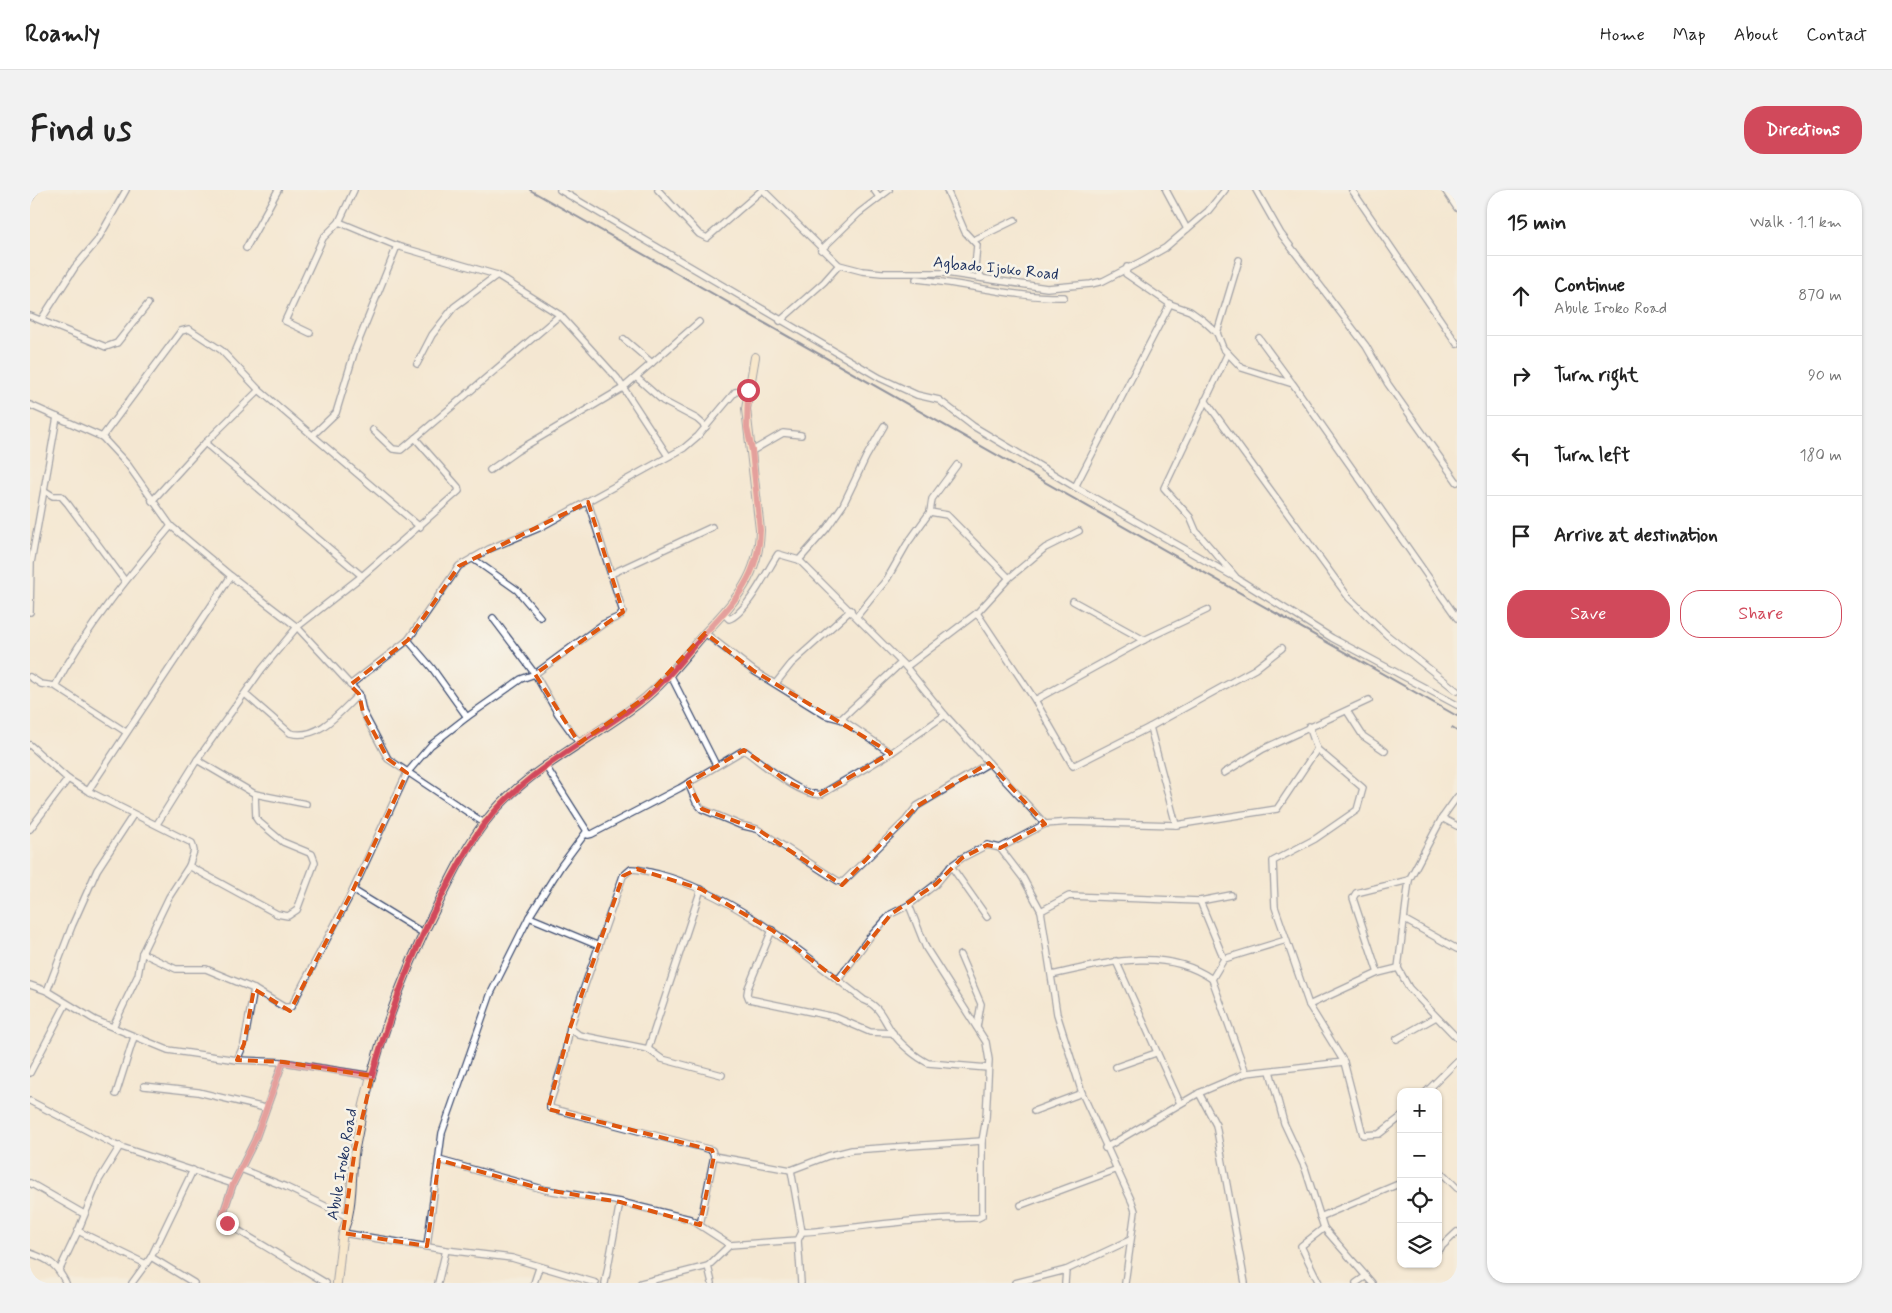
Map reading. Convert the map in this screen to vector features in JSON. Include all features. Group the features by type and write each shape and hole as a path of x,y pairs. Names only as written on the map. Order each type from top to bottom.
{"street":[{"path":"30,198 35,190"},
{"path":"41,320 75,267 96,241 126,190"},
{"path":"246,248 278,190"},
{"path":"310,332 285,321 323,238 340,222 354,190"},
{"path":"560,190 780,321 880,378 917,394 939,400 974,426 1075,487 1238,579 1332,638 1457,705"},
{"path":"658,190 699,234 707,238 762,190 839,266 780,321"},
{"path":"874,190 879,197"},
{"path":"821,250 859,212 889,190"},
{"path":"947,190 964,232 974,240 978,250 975,267 982,278"},
{"path":"1166,190 1187,229"},
{"name":"Agbado Ijoko Road","path":"839,266 882,273 946,273 1047,288 1073,288 1103,281 1165,248 1208,211 1225,190"},
{"path":"1256,190 1281,234 1366,346 1388,384 1457,482"},
{"path":"1352,190 1457,344"},
{"path":"1445,190 1457,208"},
{"path":"974,240 1015,220"},
{"path":"340,222 397,246 497,275 560,315 602,360 668,456"},
{"path":"313,435 336,413 355,350 397,246"},
{"path":"1217,333 1239,260"},
{"path":"1127,267 1126,274 1170,304 1190,311 1204,320 1217,333 1228,353 1242,368 1292,384"},
{"path":"417,364 432,335 454,307 497,275"},
{"path":"916,279 944,281 1026,294 1064,297"},
{"path":"30,316 106,347 112,346 148,304"},
{"path":"1075,487 1170,304"},
{"path":"373,430 398,451 416,438 560,315"},
{"path":"490,470 517,451 623,388 637,378 699,322"},
{"path":"102,437 181,331 189,329 221,350 259,390 420,527"},
{"path":"1259,338 1457,618"},
{"path":"624,339 652,363"},
{"path":"1228,353 1164,488 1190,517 1196,531 1238,579"},
{"name":"Abule Iroko Road","path":"338,1283 343,1232 348,1217 355,1149 372,1076 394,1001 423,933 484,823 512,792 545,765 637,704 670,674 724,614 753,573 760,543 752,451 747,428 748,390 755,358"},
{"path":"637,378 663,402 697,418 706,426"},
{"path":"152,501 205,443 259,390"},
{"path":"350,685 408,640 459,566 472,558 539,528 684,448 735,392 748,390"},
{"path":"1205,400 1349,598 1387,635 1457,691"},
{"path":"30,405 102,437 128,464 171,526 231,576 298,627 359,694 363,712 388,759 406,773 484,823"},
{"path":"30,612 31,563 57,417"},
{"path":"800,560 827,528 843,505 866,457 884,426"},
{"path":"752,451 783,433 801,435"},
{"path":"158,824 197,760 262,669 298,627 362,576 459,491 458,487 416,438"},
{"path":"205,443 362,576"},
{"path":"857,616 887,579 907,544 930,512 932,499 957,465"},
{"path":"44,491 53,496 61,496 126,581"},
{"path":"142,953 176,969 206,969 254,989 284,1007 291,1007 353,890 406,773 431,745 467,717 521,680 536,674 603,624 620,616 623,607 588,502"},
{"path":"930,512 947,515 1009,578"},
{"path":"55,686 67,663 126,581 171,526"},
{"path":"611,574 712,527"},
{"path":"840,719 904,665 977,613 1009,578 1045,548 1079,531"},
{"path":"724,614 729,619 734,617 745,605 778,554 800,560 904,665 945,716 1045,824"},
{"path":"472,558 517,590 540,617"},
{"path":"88,791 231,576"},
{"path":"1073,601 1144,640"},
{"path":"776,682 791,664 850,610"},
{"path":"1035,700 1144,640 1207,610"},
{"path":"977,613 1035,700 1072,766 1150,727 1255,669 1282,648"},
{"path":"493,618 536,674 558,714 579,743"},
{"path":"705,633 754,670 776,682 825,715 840,719 891,752"},
{"path":"408,640 432,668 467,717"},
{"path":"670,674 716,765"},
{"path":"30,677 41,684 55,686 126,732"},
{"path":"245,694 290,733 297,735 308,735 318,730 359,694"},
{"path":"1224,773 1262,749 1368,700"},
{"path":"1347,711 1363,736 1385,751"},
{"path":"545,765 588,835 688,784 716,765 745,751 788,782 817,796 891,752 945,716"},
{"path":"1309,726 1317,749 1364,788 1357,810 1315,839 1273,861 1275,907 1309,1005 1344,1062 1363,1136 1379,1134 1397,1120"},
{"path":"1150,727 1176,825"},
{"path":"30,746 68,779 88,791 117,804 133,815 158,824 192,843 194,851 189,866 169,897 142,953 138,975 113,1027"},
{"path":"1000,848 1045,824 1071,822 1176,825 1277,809 1317,749"},
{"path":"197,760 255,794 306,804"},
{"path":"688,784 696,802 702,808 740,825 757,829 838,881 843,882 906,820 917,806 989,763"},
{"path":"30,829 68,779"},
{"path":"189,866 277,914 288,916 297,910 315,862 314,858 312,854 282,842 258,821 256,818 255,794"},
{"path":"1457,797 1442,818 1409,880 1406,920 1398,968 1409,988 1457,1038"},
{"path":"47,992 72,926 97,870 133,815"},
{"path":"1442,818 1457,826"},
{"path":"427,1246 442,1133 491,993 529,917 561,866 587,831"},
{"path":"838,980 874,932 891,914 909,905 936,884 951,866 987,845 1000,848 1023,878 1041,911 1057,1014 1082,1093 1105,1148 1135,1211 1125,1283"},
{"path":"951,866 987,917"},
{"path":"700,1225 714,1156 712,1150 550,1108 563,1063 570,1028 623,876 632,869 682,881 701,889 772,930 864,1000 872,1003 884,1015 892,1033 921,1060 928,1064 988,1068"},
{"path":"1378,973 1352,898 1356,893 1409,880"},
{"path":"648,1049 701,889"},
{"path":"353,890 423,933"},
{"path":"1041,911 1069,896 1200,901 1231,895"},
{"path":"1200,901 1224,959"},
{"path":"802,1232 854,1229 928,1218 978,1218 984,1212 982,1141 986,1118 989,1060 986,1042 978,1027 954,996 926,948 909,905"},
{"path":"529,917 599,946"},
{"path":"1406,920 1457,949"},
{"path":"772,930 748,988 747,994 750,999 835,1016 870,1032 892,1033"},
{"path":"1212,979 1224,959 1286,940"},
{"path":"960,955 981,1004 978,1027"},
{"path":"1052,975 1116,961 1167,960 1197,968 1212,979 1246,1073"},
{"path":"1116,961 1180,1103"},
{"path":"1309,1005 1378,973 1398,968"},
{"path":"30,985 47,992 95,1020 168,1050 237,1060 283,1062 372,1076"},
{"path":"237,1060 244,1044 254,989"},
{"path":"30,1072 66,1004"},
{"path":"1397,1038 1436,1017"},
{"path":"570,1028 579,1035 648,1049 662,1059 722,1075"},
{"path":"116,1094 134,1037"},
{"path":"1116,1067 1156,1053"},
{"path":"1430,1088 1457,1061"},
{"path":"283,1062 255,1140 233,1184 223,1214 227,1223 326,1283"},
{"path":"1105,1148 1180,1103 1246,1073 1344,1062"},
{"path":"1270,1071 1284,1123 1305,1168 1324,1228 1372,1283"},
{"path":"144,1086 198,1092 265,1108"},
{"path":"1034,1111 1082,1093"},
{"path":"1199,1093 1216,1125 1245,1283"},
{"path":"30,1101 120,1146 233,1184"},
{"path":"714,1156 791,1170 828,1156 852,1150 982,1141"},
{"path":"60,1269 100,1180 120,1146"},
{"path":"439,1160 546,1190 620,1202 690,1219 730,1245 798,1240"},
{"path":"132,1283 151,1257 193,1170"},
{"path":"241,1170 286,1187 348,1217"},
{"path":"791,1170 802,1232 798,1240 801,1283"},
{"path":"1021,1205 1115,1170"},
{"path":"1442,1173 1457,1188"},
{"path":"30,1184 84,1214"},
{"path":"1320,1217 1397,1185"},
{"path":"605,1283 620,1202"},
{"path":"1319,1283 1301,1246 1324,1228"},
{"path":"78,1231 146,1264"},
{"path":"343,1232 446,1250 512,1258 539,1268 596,1283"},
{"path":"1442,1246 1457,1232"},
{"path":"1016,1283 1066,1270 1130,1240"},
{"path":"641,1283 708,1266 730,1245"},
{"path":"438,1283 446,1250"},
{"path":"30,1254 47,1259 60,1269 66,1283"},
{"path":"151,1257 194,1283"},
{"path":"708,1266 712,1283"},
{"path":"534,1283 539,1268"},
{"path":"1066,1270 1066,1283"},
{"path":"1356,1283 1366,1276"}],"highlighted area":[{"path":"588,502 623,612 535,674 579,743 646,697 705,633 754,671 891,753 817,796 788,782 744,750 688,783 702,809 757,829 842,885 917,806 989,763 1045,824 1000,848 987,845 962,858 936,884 891,914 838,980 772,930 701,889 637,869 623,876 570,1028 548,1109 712,1150 714,1156 700,1225 620,1202 546,1190 439,1160 427,1246 343,1233 355,1149 372,1076 283,1062 237,1060 244,1044 254,989 290,1011 353,890 407,773 388,759 363,712 359,694 350,685 408,640 459,566"}],"railway":[{"path":"530,190 1457,716"},
{"path":"1452,728 1457,731"}],"route":[{"path":"227,1223 223,1214 233,1184 255,1140 283,1062 323,1070 372,1076 394,1001 423,933 484,823 498,806 528,778 560,755 608,726 646,697 670,674 724,614 753,573 760,543 760,530 752,451 747,428 748,390"}]}
